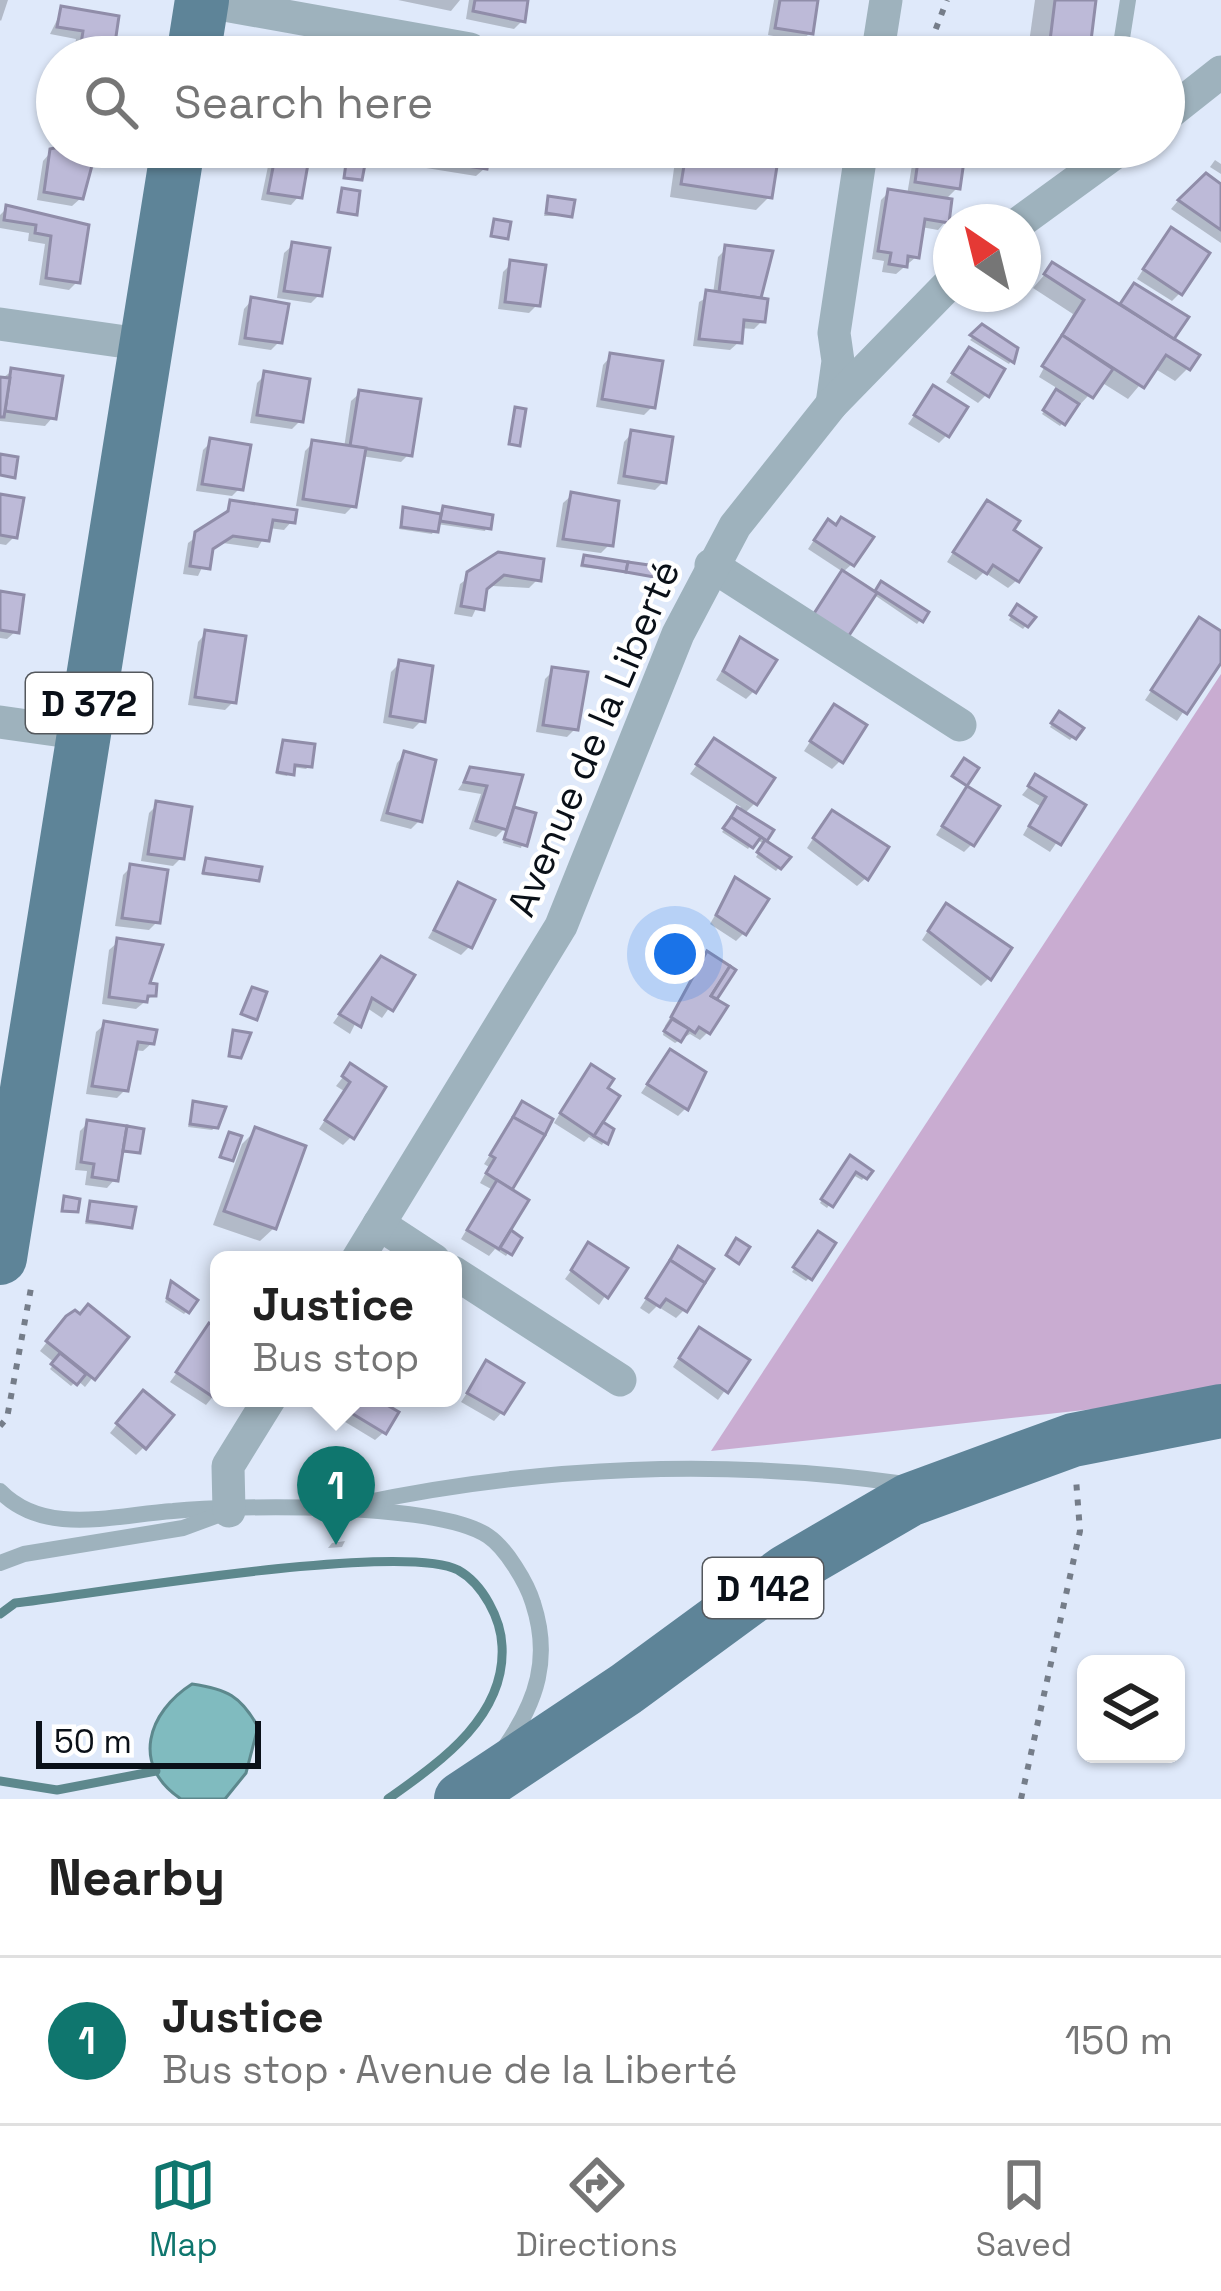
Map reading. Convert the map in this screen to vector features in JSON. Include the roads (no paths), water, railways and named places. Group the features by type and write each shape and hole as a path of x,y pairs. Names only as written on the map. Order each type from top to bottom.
{"main road":[{"path":"196,36 202,1"},
{"name":"D 372","path":"0,1258 175,168"},
{"name":"D 142","path":"457,1799 626,1689 787,1571 922,1494 1073,1440 1221,1411"},
{"path":"526,1799 922,1494"},
{"name":"D 142","path":"496,1799 626,1689"}],"street":[{"path":"880,36 886,0"},
{"path":"202,1 397,36"},
{"path":"1185,100 1221,72"},
{"path":"832,404 838,361 834,333 859,168"},
{"path":"1041,207 1095,168"},
{"name":"Avenue de la Liberté","path":"363,1251 561,926 655,690 711,565 768,481 832,404 933,300"},
{"path":"0,324 147,345"},
{"path":"711,565 960,724"},
{"path":"0,722 84,734"},
{"path":"380,1224 420,1251"},
{"path":"462,1279 620,1380"},
{"path":"229,1511 228,1466 264,1407"}],"lane":[{"path":"1122,36 1128,0"},
{"path":"334,1509 444,1488 724,1467 826,1473 922,1494"},
{"path":"0,1490 34,1516 62,1521 334,1509 432,1514 489,1537 528,1588 543,1633 539,1688 507,1745 457,1799"},
{"path":"0,1564 24,1554 183,1528 229,1511"}],"waterway":[{"path":"0,1614 15,1603 314,1565 426,1563 458,1570 483,1593 501,1636 500,1671 493,1695 448,1753 388,1799"},
{"path":"0,1781 57,1790 156,1771"}],"place":[{"name":"Justice","path":"336,1545"}]}
